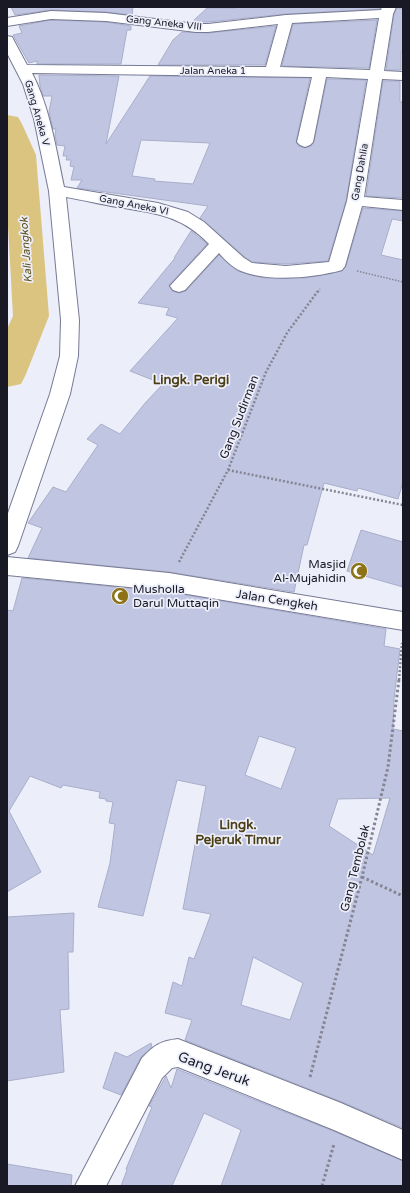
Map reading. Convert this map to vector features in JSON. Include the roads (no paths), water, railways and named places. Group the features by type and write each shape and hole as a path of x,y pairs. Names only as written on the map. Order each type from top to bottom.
{"street":[{"name":"Gang Aneka VIII","path":"7,22 51,15 106,17 196,28 208,28 387,10"},
{"name":"Gang Dahlia","path":"336,266 355,201 387,10"},
{"path":"272,71 286,19"},
{"name":"Gang Aneka V","path":"7,40 30,84 41,119 57,191 70,320 69,356 60,394 7,546"},
{"name":"Jalan Aneka 1","path":"23,69 272,71 403,76"},
{"path":"305,142 320,73"},
{"name":"Gang Aneka VI","path":"57,191 168,211 192,221 204,228 238,262 260,270 319,270 336,266"},
{"path":"355,201 403,205"},
{"path":"179,286 219,242"},
{"name":"Jalan Cengkeh","path":"7,566 169,582 403,621"},
{"name":"Gang Jeruk","path":"90,1186 152,1068 165,1055 178,1053 341,1118 403,1145"}],"waterway":[{"name":"Kali Jangkok","path":"7,124 20,155 31,316 7,374"}],"place":[{"name":"Masjid Al-Mujahidin","path":"359,571"},
{"name":"Musholla Darul Muttaqin","path":"120,596"}],"district":[{"name":"Lingk. Perigi","path":"191,380"},
{"name":"Lingk. Pejeruk Timur","path":"238,832"}]}
